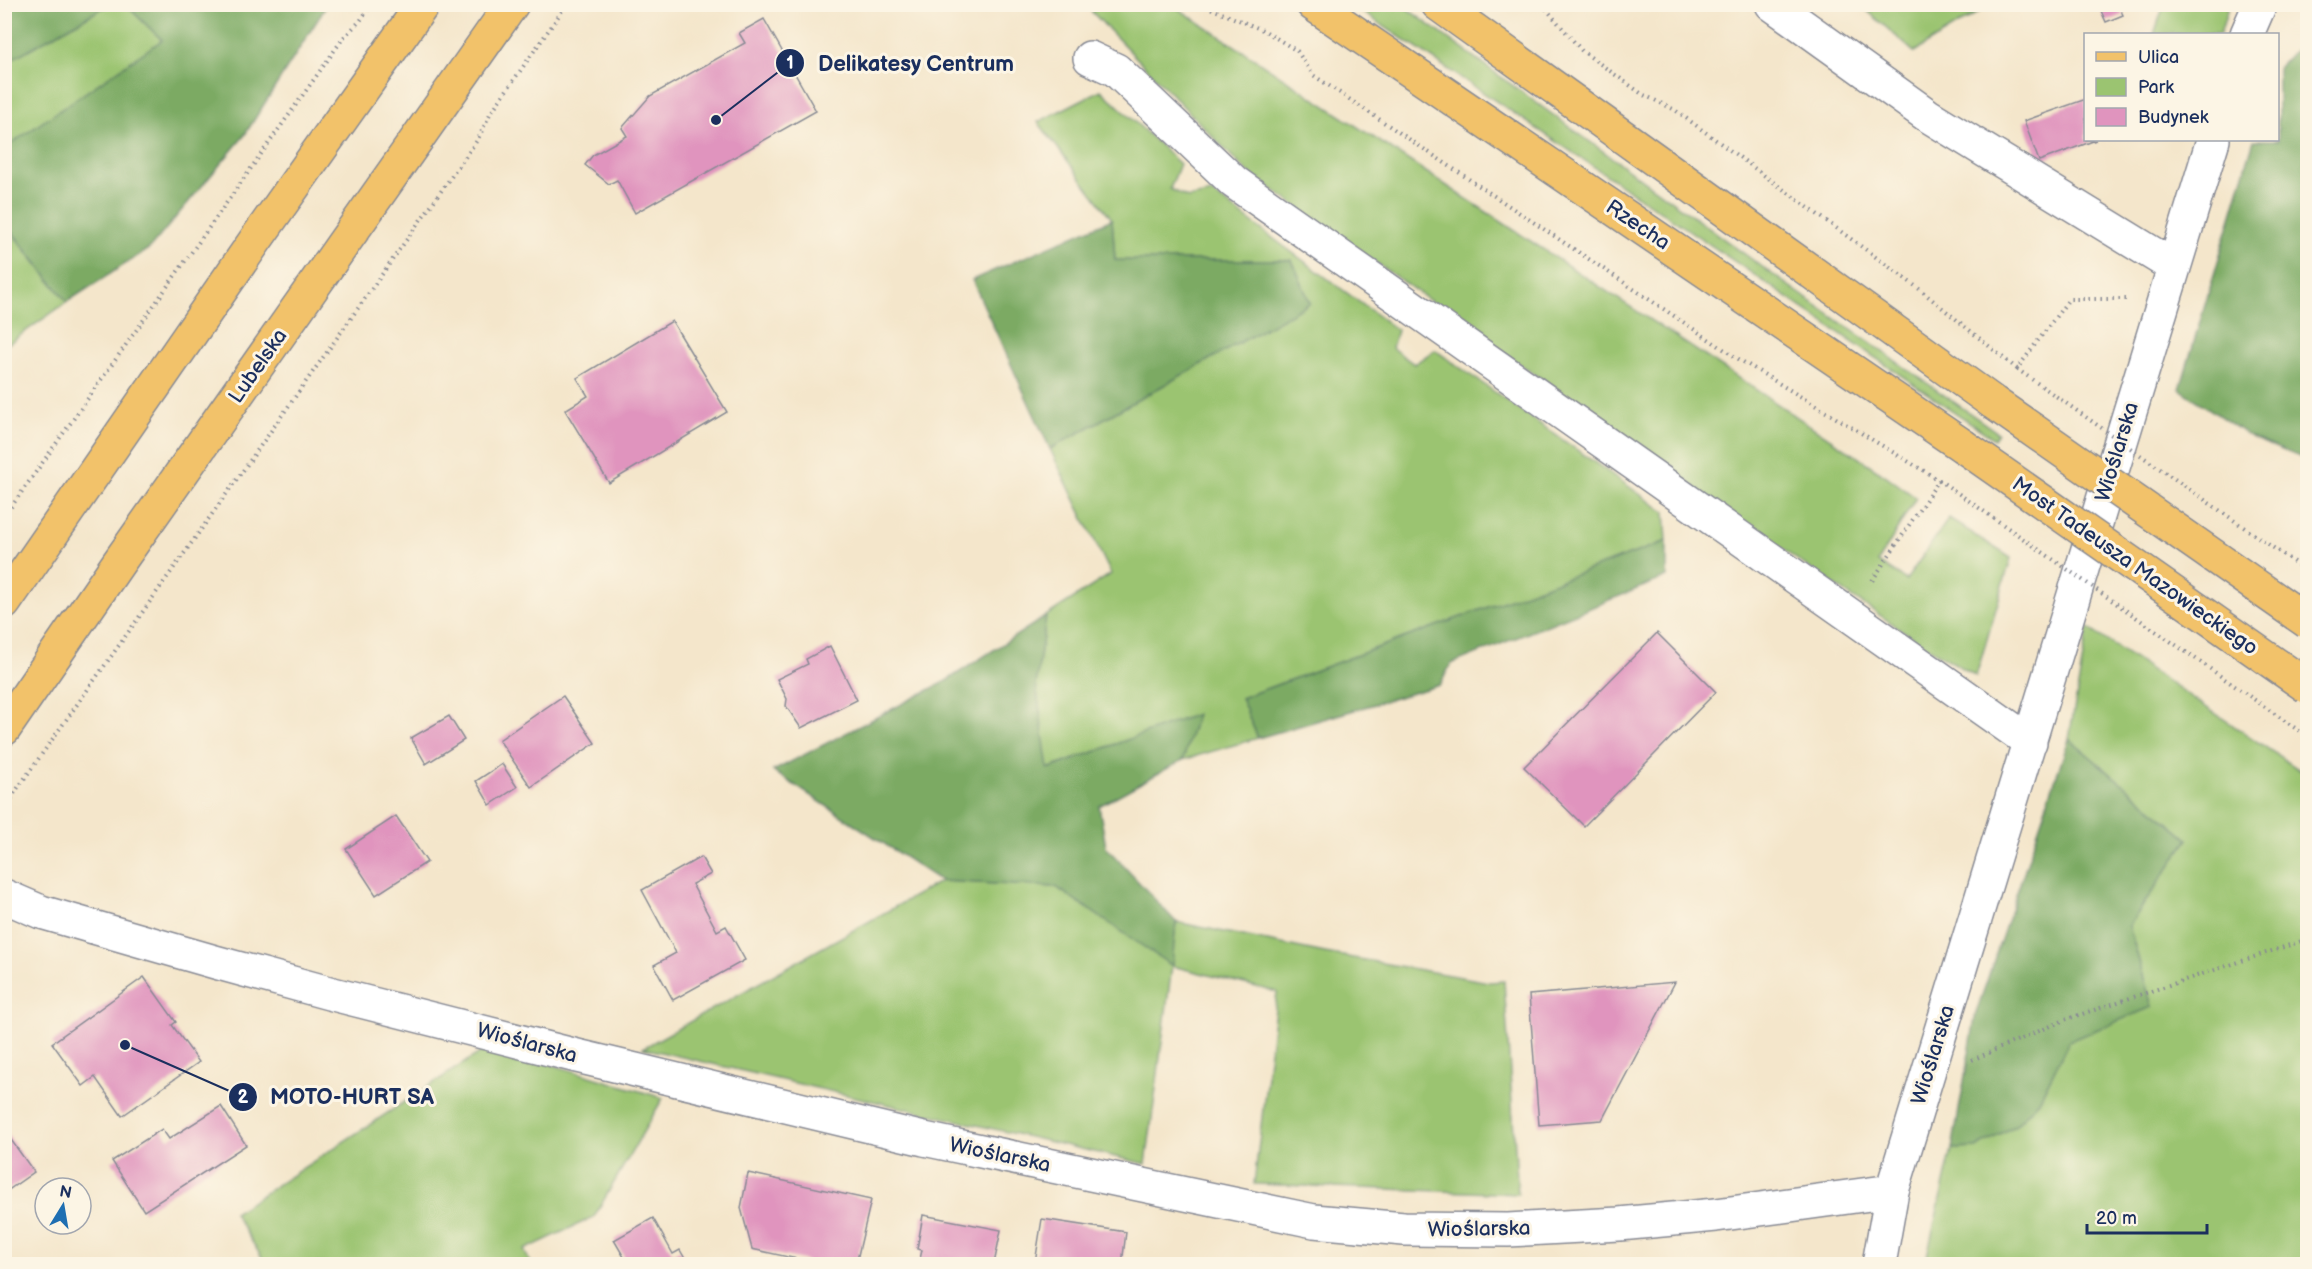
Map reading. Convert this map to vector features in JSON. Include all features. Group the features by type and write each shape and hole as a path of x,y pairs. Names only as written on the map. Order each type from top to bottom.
{"main road":[{"path":"4,603 257,238 423,4"},
{"name":"Lubelska","path":"4,729 512,4"},
{"name":"Rzecha","path":"1313,4 1963,446"},
{"path":"1438,4 1994,403 2307,622"},
{"name":"Most Tadeusza Mazowieckiego","path":"1963,446 2307,687"}],"street":[{"path":"1772,4 1927,115 2173,266"},
{"path":"2247,33 2260,4"},
{"path":"1090,58 1116,70 1234,182 2030,742"},
{"name":"Wioślarska","path":"4,896 41,912 279,980 578,1056 924,1139 1314,1221 1404,1229 1508,1230 1619,1224 1716,1215 1892,1191 2213,141"},
{"path":"1879,1264 1892,1191"}],"path":[{"path":"4,517 344,37 360,21 372,4"},
{"path":"4,834 9,802 15,792 478,139 490,114 567,4"},
{"path":"1200,4 1265,31 1297,51 1313,75 1740,360 1939,480 2307,737"},
{"path":"1542,4 1582,51 1642,94 1676,110 1918,288 2017,369 2307,572"},
{"path":"2017,369 2069,299 2163,300"},
{"path":"1888,559 1939,480"},
{"path":"1925,1081 2067,1019 2307,939"}],"green space":[{"path":"5,4 108,4 108,5 5,63"},
{"path":"2164,4 2229,5 2220,33 2154,33"},
{"path":"108,5 126,5 162,40 5,148 4,63"},
{"path":"126,5 327,5 244,136 150,248 67,302 5,223 5,148 162,40"},
{"path":"1094,5 1173,5 1888,477 1916,498 1878,562 1906,580 1949,518 2011,558 1976,676 1929,648 1812,570 1246,171 1091,11"},
{"path":"1352,5 1402,5 1772,274 1998,433 1994,439 1690,231"},
{"path":"1861,5 1990,5 1914,52"},
{"path":"2299,46 2308,46 2307,460 2252,438 2180,389 2254,141 2279,141 2279,67"},
{"path":"1101,90 1180,164 1170,189 1188,198 1212,193 1397,330 1392,348 1414,364 1435,350 1665,512 1667,541 1241,698 1258,738 1183,760 1196,715 1047,769 1036,684 1046,616 1111,574 1050,449 1310,303 1292,260 1115,260 1112,219 1038,122"},
{"path":"1112,219 1115,260 1292,260 1310,303 1050,449 972,280"},
{"path":"4,223 67,302 5,346 4,346"},
{"path":"1667,541 1667,577 1451,664 1440,685 1258,738 1241,698"},
{"path":"1046,616 1036,684 1048,769 1197,714 1183,760 1099,806 1106,847 1176,922 1172,966 1056,887 941,881 773,771 946,681"},
{"path":"2088,628 2307,775 2307,1264 1925,1264 1952,1149 1976,1148 2016,1125 2039,1101 2069,1041 2152,1006 2129,926 2188,839 2069,739"},
{"path":"2069,739 2188,839 2129,926 2152,1007 2069,1041 2039,1101 2016,1125 1976,1148 1952,1149 1976,1013"},
{"path":"941,881 1056,887 1171,965 1176,922 1325,953 1489,982 1504,981 1518,1194 1254,1184 1277,992 1172,966 1146,1164 643,1048"},
{"path":"490,1046 663,1098 594,1217 524,1250 531,1264 266,1264 234,1213"}],"building":[{"path":"2098,4 2118,4 2123,15 2106,22"},
{"path":"764,19 816,111 635,213 617,180 609,184 585,165 593,155 627,136 622,128 650,96 745,43 739,33"},
{"path":"2084,100 2084,141 2093,141 2039,161 2024,121"},
{"path":"672,321 727,412 609,483 565,410 588,396 577,378"},
{"path":"1657,633 1716,692 1584,826 1524,767"},
{"path":"830,646 857,700 801,728 786,706 787,699 777,679 808,664 806,659"},
{"path":"563,696 595,743 531,787 499,740"},
{"path":"449,716 464,740 426,764 411,738"},
{"path":"502,764 517,787 490,805 476,781"},
{"path":"396,816 427,862 376,895 346,849"},
{"path":"701,857 711,874 692,884 717,931 726,926 745,960 673,1000 654,965 676,953 642,890"},
{"path":"144,977 176,1022 172,1025 199,1062 122,1116 95,1077 83,1086 52,1043"},
{"path":"1675,982 1602,1120 1539,1125 1529,995"},
{"path":"221,1106 246,1145 144,1211 112,1161 162,1129 169,1139"},
{"path":"4,1130 34,1172 4,1193"},
{"path":"748,1173 871,1200 856,1264 807,1264 807,1261 752,1249 741,1208"},
{"path":"923,1215 1001,1230 994,1264 919,1264 922,1250 917,1249"},
{"path":"653,1218 673,1254 680,1250 688,1264 628,1264 614,1240"},
{"path":"1042,1219 1126,1232 1122,1264 1035,1263"}],"place":[{"name":"Delikatesy Centrum","path":"716,120"},
{"name":"MOTO-HURT SA","path":"125,1045"}]}
